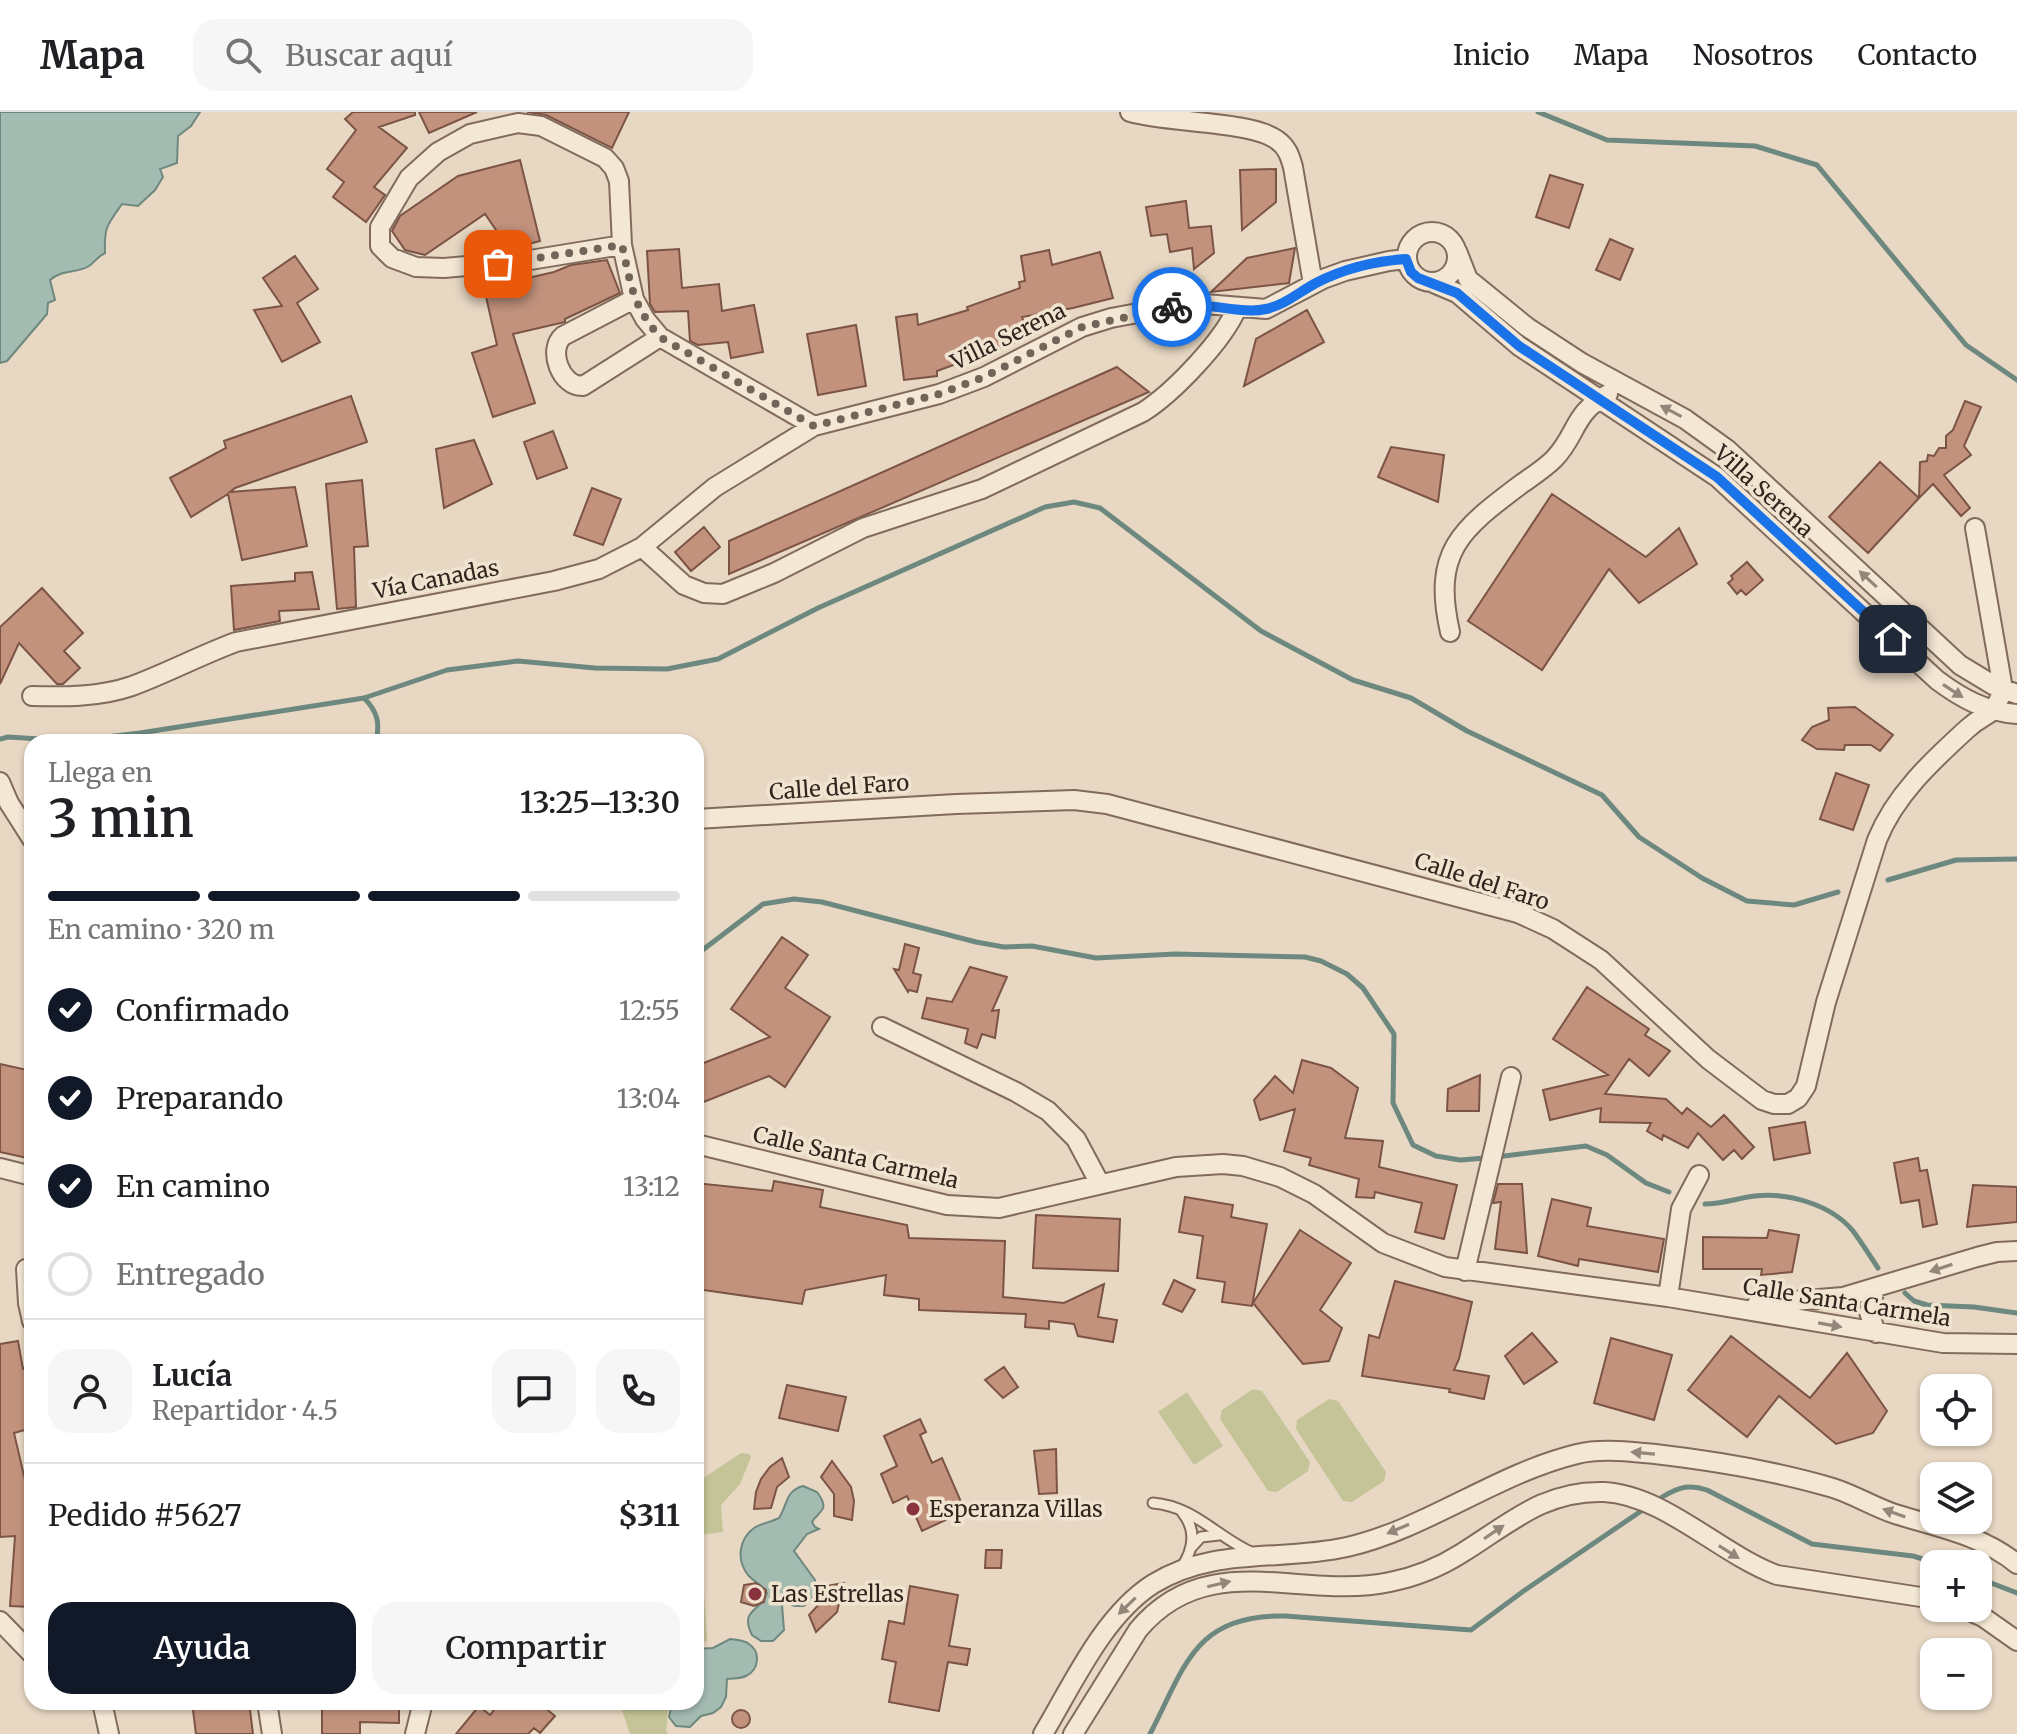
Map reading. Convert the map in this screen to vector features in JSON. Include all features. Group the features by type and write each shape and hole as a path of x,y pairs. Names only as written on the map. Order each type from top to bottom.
{"street":[{"path":"1130,112 1257,131 1278,141 1288,152 1293,167 1313,284"},
{"path":"622,245 524,261 444,268 416,267 392,258 380,246 380,227 409,178 438,152 470,134 518,123 541,126 605,158 614,168 619,181 622,245 634,299 660,337 814,426"},
{"name":"Villa Serena","path":"2010,692 1960,665 1728,450 1685,419 1553,345 1505,310 1465,275 1457,251 1447,236 1435,231 1426,232 1411,242 1406,259 1414,275 1457,293 1519,346 1717,477 1937,680 1974,703 1995,711 2017,714"},
{"path":"1431,282 1444,279 1451,273 1457,261 1457,251"},
{"name":"Villa Serena","path":"814,426 939,394 984,377 1082,327 1111,318 1192,303 1266,309 1313,284 1357,268 1406,259"},
{"path":"634,299 556,342 555,349 565,381 573,386 583,386 660,337"},
{"path":"642,547 684,585 704,593 723,594 774,573 839,538 982,489 1143,412 1170,391 1224,333 1237,308"},
{"path":"1450,632 1443,582 1451,553 1463,534 1482,514 1552,461 1582,414 1598,400 1614,392 1631,390"},
{"name":"Vía Canadas","path":"32,696 96,694 130,687 236,642 554,581 599,569 642,547 715,487 814,426"},
{"path":"1975,528 2010,692 1995,711"},
{"name":"Calle del Faro","path":"704,819 956,804 1091,801 1364,870 1518,913 1543,923 1601,960 1708,1059 1742,1086 1762,1100 1784,1105 1795,1100 1806,1086 1830,989 1877,840 1888,815 1902,794 1968,728 1995,711"},
{"path":"0,782 24,826"},
{"path":"882,1027 1016,1092 1048,1111 1076,1139 1100,1184"},
{"path":"1465,1271 1511,1077"},
{"name":"Calle Santa Carmela","path":"704,1146 968,1208 999,1208 1151,1171 1203,1164 1243,1166 1263,1171 1314,1194 1367,1233 1391,1246 1430,1262 1465,1271 1669,1297 1943,1343 2017,1344"},
{"path":"0,1168 24,1174"},
{"path":"1669,1297 1681,1209 1699,1175"},
{"name":"Calle Santa Carmela","path":"1669,1297 1764,1304 1814,1301 1875,1289 1977,1257 2017,1251"},
{"path":"1875,1289 1869,1312 1876,1333"},
{"path":"1043,1734 1104,1634 1123,1609 1144,1591 1173,1574 1213,1560 1324,1552 1370,1540 1544,1464 1579,1453 1597,1451 1671,1456 1781,1474 1834,1489 1890,1512 1989,1545 2017,1564"},
{"path":"1073,1734 1144,1623 1167,1604 1189,1594 1235,1581 1345,1587 1388,1583 1454,1558 1530,1508 1557,1497 1604,1492 1630,1497 1683,1522 1752,1566 1777,1575 1920,1597"},
{"path":"0,1621 24,1646"},
{"path":"1990,1622 2017,1641"},
{"path":"1073,1685 1095,1698"},
{"path":"104,1710 109,1734"},
{"path":"268,1710 272,1734"},
{"path":"415,1734 421,1710"}],"lane":[{"path":"1153,1503 1177,1507 1196,1516 1246,1550 1264,1556"},
{"path":"1177,1507 1193,1530 1190,1550"},
{"path":"1173,1574 1183,1566 1194,1543 1205,1536 1218,1534 1226,1537"}],"green space":[{"path":"1253,1389 1262,1391 1310,1462 1308,1471 1277,1492 1268,1491 1220,1419 1222,1410"},
{"path":"1187,1392 1223,1446 1194,1465 1158,1412"},
{"path":"1329,1399 1338,1401 1386,1472 1384,1481 1352,1502 1343,1501 1296,1429 1297,1420"},
{"path":"741,1453 751,1457 740,1484 721,1505 723,1532 704,1534 704,1478"},
{"path":"704,1596 707,1641 704,1642"},
{"path":"622,1710 668,1710 668,1734 630,1734"}],"shaded area":[{"path":"0,112 200,112 191,126 178,136 177,163 160,169 163,177 155,190 138,206 122,204 108,227 105,253 89,266 59,274 50,280 55,300 48,303 47,314 7,361 0,363"},
{"path":"803,1486 817,1492 823,1503 822,1510 812,1522 819,1529 807,1534 794,1551 815,1580 815,1595 804,1606 794,1606 788,1602 782,1605 784,1630 773,1641 761,1641 752,1635 748,1620 767,1593 744,1569 742,1544 754,1528 779,1518 793,1491"},
{"path":"730,1639 745,1642 753,1647 757,1656 754,1670 744,1677 727,1679 726,1697 721,1707 713,1713 701,1716 690,1727 676,1726 669,1717 670,1710 704,1710 704,1649 713,1648"}],"building":[{"path":"353,112 415,112 415,115 379,127 407,148 374,187 385,195 366,222 333,197 344,182 327,169 356,130 345,119"},
{"path":"419,112 477,112 429,133"},
{"path":"527,112 629,112 612,148 546,115"},
{"path":"520,160 540,241 509,249 485,214 425,255 405,250 392,231 400,216 458,176"},
{"path":"1276,169 1276,202 1242,230 1240,170"},
{"path":"1550,175 1583,185 1569,228 1536,217"},
{"path":"1186,201 1189,228 1211,226 1214,253 1194,269 1192,248 1170,252 1167,234 1151,236 1146,207"},
{"path":"1610,239 1633,249 1620,280 1596,270"},
{"path":"1295,248 1289,283 1211,292 1247,258"},
{"path":"679,249 682,288 719,284 722,311 754,305 763,352 731,358 728,342 698,345 690,341 688,311 655,312 650,304 647,251"},
{"path":"1049,250 1052,265 1100,252 1113,298 1022,317 1029,337 937,371 937,376 904,380 896,317 917,314 918,325 968,310 967,307 1020,288 1019,282 1025,281 1021,256"},
{"path":"295,256 318,289 297,303 320,342 282,362 254,310 282,306 263,278"},
{"path":"607,260 620,293 565,319 565,322 513,334 535,403 493,417 472,353 497,345 484,288 554,272 571,265"},
{"path":"1307,310 1324,342 1244,386 1256,339"},
{"path":"856,325 866,386 818,395 807,334"},
{"path":"1117,367 1149,392 729,574 729,541"},
{"path":"351,396 367,442 230,492 295,487 307,546 242,560 228,494 191,517 170,478 226,448 224,441"},
{"path":"1965,401 1981,407 1964,446 1971,455 1944,475 1970,508 1961,516 1933,484 1919,498 1920,462 1927,461 1928,455 1934,456 1939,448 1946,448 1946,436 1953,430"},
{"path":"553,431 567,468 537,479 524,442"},
{"path":"474,440 492,484 444,508 436,449"},
{"path":"1391,447 1444,455 1438,502 1378,477"},
{"path":"1880,462 1919,498 1868,553 1829,517"},
{"path":"362,480 368,546 354,547 356,607 337,609 326,484"},
{"path":"592,488 621,499 603,545 574,535"},
{"path":"1552,494 1646,557 1679,528 1697,564 1639,603 1609,569 1542,670 1468,621"},
{"path":"704,527 720,547 691,571 675,552"},
{"path":"1747,562 1763,580 1746,595 1741,590 1737,594 1728,583 1733,579 1731,576"},
{"path":"312,572 319,609 279,611 280,621 234,630 231,586 295,581 295,573"},
{"path":"42,588 83,633 64,651 80,668 63,684 57,684 19,643 0,684 0,627"},
{"path":"1855,707 1893,735 1880,751 1871,745 1845,745 1844,750 1817,749 1802,740 1812,727 1829,720 1828,708"},
{"path":"1836,773 1869,785 1853,830 1820,819"},
{"path":"782,937 808,955 785,988 830,1017 785,1087 769,1076 704,1102 704,1063 770,1037 731,1009"},
{"path":"905,944 919,948 913,973 921,975 917,992 908,992 894,969 899,970"},
{"path":"970,967 1007,977 992,1011 999,1010 995,1038 982,1034 977,1048 965,1043 968,1029 922,1018 927,998 952,1002"},
{"path":"1587,987 1649,1029 1645,1035 1670,1051 1649,1076 1629,1059 1605,1094 1666,1099 1682,1114 1687,1108 1711,1127 1724,1115 1754,1147 1742,1159 1734,1150 1723,1160 1698,1133 1688,1148 1663,1135 1662,1140 1647,1131 1651,1123 1600,1122 1601,1108 1550,1120 1543,1090 1608,1075 1553,1039"},
{"path":"1302,1060 1331,1068 1358,1088 1345,1138 1383,1141 1379,1167 1457,1185 1444,1239 1415,1232 1422,1203 1375,1192 1374,1198 1356,1197 1359,1179 1309,1165 1311,1158 1284,1151 1295,1109 1260,1120 1254,1100 1275,1076 1293,1093"},
{"path":"0,1064 24,1069 24,1157 0,1152"},
{"path":"1480,1075 1479,1111 1447,1111 1448,1089"},
{"path":"1805,1122 1810,1153 1774,1160 1769,1128"},
{"path":"1918,1158 1920,1171 1927,1170 1937,1224 1923,1227 1919,1200 1901,1203 1894,1163"},
{"path":"774,1181 823,1190 820,1207 907,1225 909,1238 1005,1241 1003,1297 1064,1303 1104,1284 1098,1317 1117,1320 1113,1342 1078,1336 1074,1324 1049,1321 1049,1329 1025,1327 1026,1314 919,1310 919,1299 884,1295 886,1275 805,1290 802,1304 704,1290 704,1184 772,1191"},
{"path":"1498,1184 1522,1184 1527,1253 1495,1249 1501,1202 1493,1203"},
{"path":"1973,1185 2017,1187 2017,1222 1967,1227"},
{"path":"1185,1197 1233,1205 1231,1217 1267,1224 1252,1306 1222,1302 1225,1282 1197,1278 1203,1236 1179,1232"},
{"path":"1552,1199 1591,1208 1587,1226 1664,1239 1658,1272 1579,1259 1578,1266 1538,1256"},
{"path":"1036,1215 1120,1219 1118,1271 1033,1268"},
{"path":"1300,1230 1351,1263 1320,1310 1342,1328 1329,1361 1303,1364 1253,1303"},
{"path":"1769,1230 1799,1235 1792,1272 1761,1275 1762,1269 1703,1269 1703,1237 1767,1238"},
{"path":"1174,1280 1195,1290 1182,1312 1163,1304"},
{"path":"1395,1281 1472,1302 1454,1370 1489,1376 1484,1399 1449,1392 1450,1389 1362,1376 1369,1335 1379,1338"},
{"path":"1532,1333 1557,1362 1524,1384 1505,1356"},
{"path":"1731,1336 1810,1398 1847,1353 1887,1411 1873,1433 1836,1444 1779,1396 1747,1437 1688,1390"},
{"path":"1611,1338 1672,1355 1654,1420 1594,1403"},
{"path":"18,1341 24,1369 24,1430 14,1433 24,1476 24,1607 10,1606 15,1536 0,1537 0,1344"},
{"path":"1004,1367 1018,1387 1003,1398 985,1380"},
{"path":"787,1385 846,1397 838,1431 779,1418"},
{"path":"920,1419 926,1432 920,1435 932,1463 942,1458 965,1511 922,1531 907,1496 893,1503 881,1474 897,1466 884,1436"},
{"path":"1056,1449 1057,1493 1039,1494 1034,1451"},
{"path":"782,1458 789,1477 777,1487 771,1508 754,1509 761,1479"},
{"path":"832,1461 851,1487 854,1501 852,1520 834,1516 834,1494 821,1477"},
{"path":"986,1550 1002,1550 1001,1568 985,1568"},
{"name":"Las Estrellas","path":"756,1583 766,1590 764,1602 754,1606 741,1602 744,1585"},
{"path":"844,1583 837,1612 816,1632 809,1615 822,1601 827,1586"},
{"path":"910,1586 958,1595 949,1646 970,1649 967,1665 948,1662 939,1711 889,1702 896,1662 882,1659 889,1621 904,1624"},
{"path":"193,1710 250,1710 253,1734 196,1734"},
{"path":"322,1710 399,1710 399,1723 360,1722 360,1734 322,1734"},
{"path":"476,1710 484,1710 490,1715 494,1710 548,1710 555,1716 540,1733 534,1728 528,1734 456,1734"},
{"path":"741,1710 750,1719 741,1728 732,1719"}],"waterway":[{"path":"1538,112 1607,140 1755,146 1817,165 1966,345 2017,380"},
{"path":"132,734 364,698 447,670 518,661 595,668 667,669 718,659 818,608 1045,507 1074,502 1100,508 1261,631 1353,680 1411,698 1467,731 1602,795 1639,837 1702,878 1747,901 1794,905 1838,892"},
{"path":"364,698 377,718 377,734"},
{"path":"0,739 24,738"},
{"path":"1888,880 1956,860 2017,859"},
{"path":"704,949 763,904 794,899 822,902 976,942 1004,947 1032,946 1096,958 1175,954 1305,957 1321,961 1347,974 1363,988 1394,1034 1393,1103 1413,1145 1436,1156 1460,1160 1486,1158"},
{"path":"1496,1157 1586,1146 1607,1155 1646,1183 1669,1192"},
{"path":"1705,1204 1768,1195 1808,1202 1844,1222 1878,1268"},
{"path":"1905,1293 1914,1301 1927,1305 2017,1313"},
{"path":"1656,1501 1680,1488 1700,1488 1812,1544 1920,1558"},
{"path":"1150,1734 1196,1649 1230,1624 1285,1616 1471,1630 1647,1507"},
{"path":"1992,1583 2017,1593"}],"way so far":[{"path":"498,264 622,245 634,299 660,337 814,426 939,394 984,377 1082,327 1111,318 1172,307"}],"place":[{"name":"Esperanza Villas","path":"913,1509"},
{"name":"Las Estrellas","path":"755,1594"}],"route":[{"path":"1172,307 1192,303 1266,309 1345,271 1406,259 1411,272 1418,278 1457,293 1519,346 1717,477 1893,639"}]}
